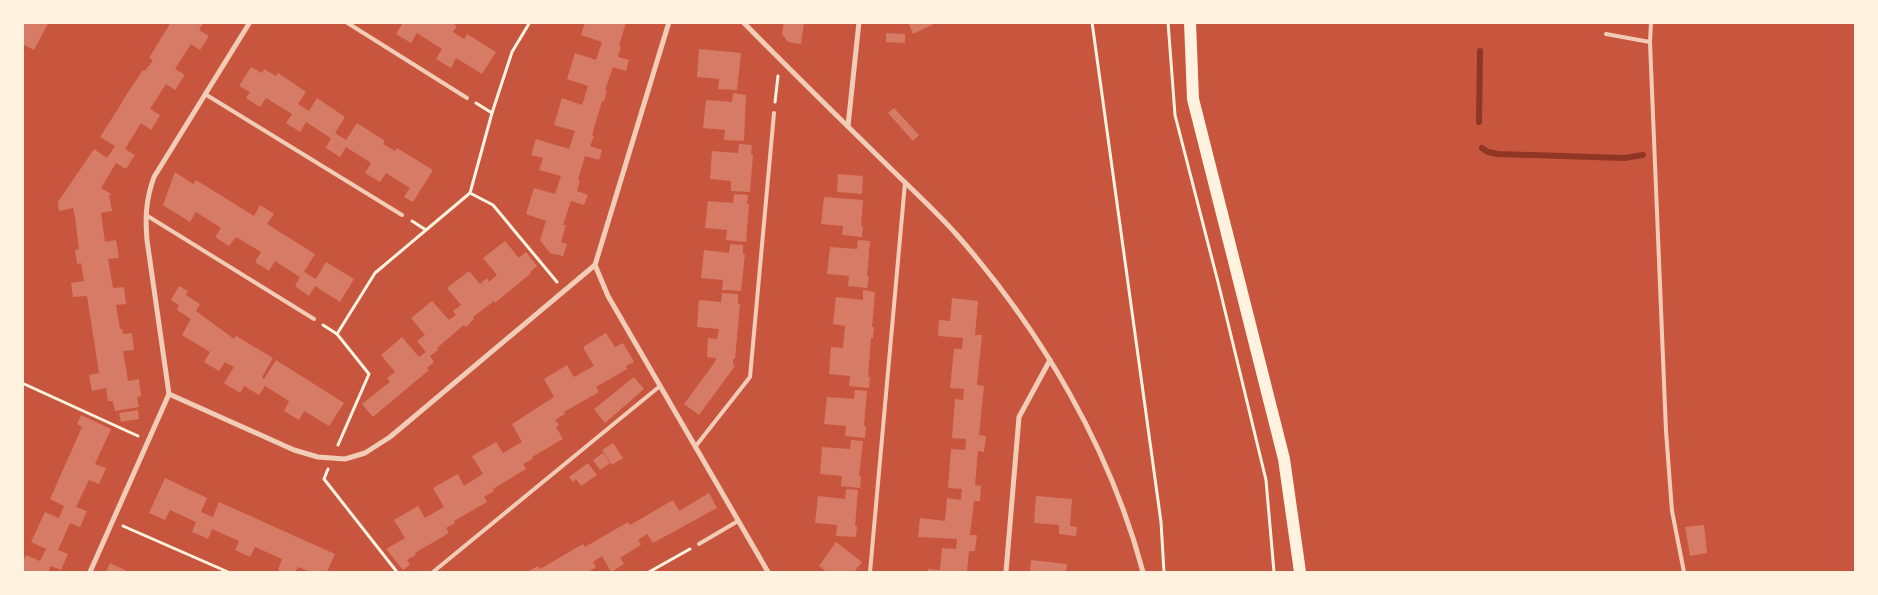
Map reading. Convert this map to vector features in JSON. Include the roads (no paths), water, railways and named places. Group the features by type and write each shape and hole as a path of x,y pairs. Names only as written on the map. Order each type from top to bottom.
{"main road":[{"path":"1190,22 1193,99 1284,459 1300,572"}],"street":[{"path":"90,572 169,394 147,240 145,214 148,194 154,177 250,22"},
{"path":"169,394 294,450 332,459 345,459 365,453 390,437 594,265 670,22"},
{"path":"743,22 957,235 1006,296 1050,360 1097,446 1128,523 1143,572"},
{"path":"848,126 859,22"},
{"path":"594,265 608,296 768,572"},
{"path":"1006,572 1020,417 1050,360"}],"lane":[{"path":"346,22 467,98"},
{"path":"1651,22 1650,42 1666,431 1672,512 1684,572"},
{"path":"1606,34 1650,42"},
{"path":"205,94 402,215"},
{"path":"695,447 750,377 774,113"},
{"path":"870,572 905,183"},
{"path":"145,214 314,319"},
{"path":"433,572 660,386"},
{"path":"699,544 738,521"}],"waterway":[{"path":"1479,122 1480,51"},
{"path":"1482,148 1488,152 1498,154 1624,158 1643,155"}]}
